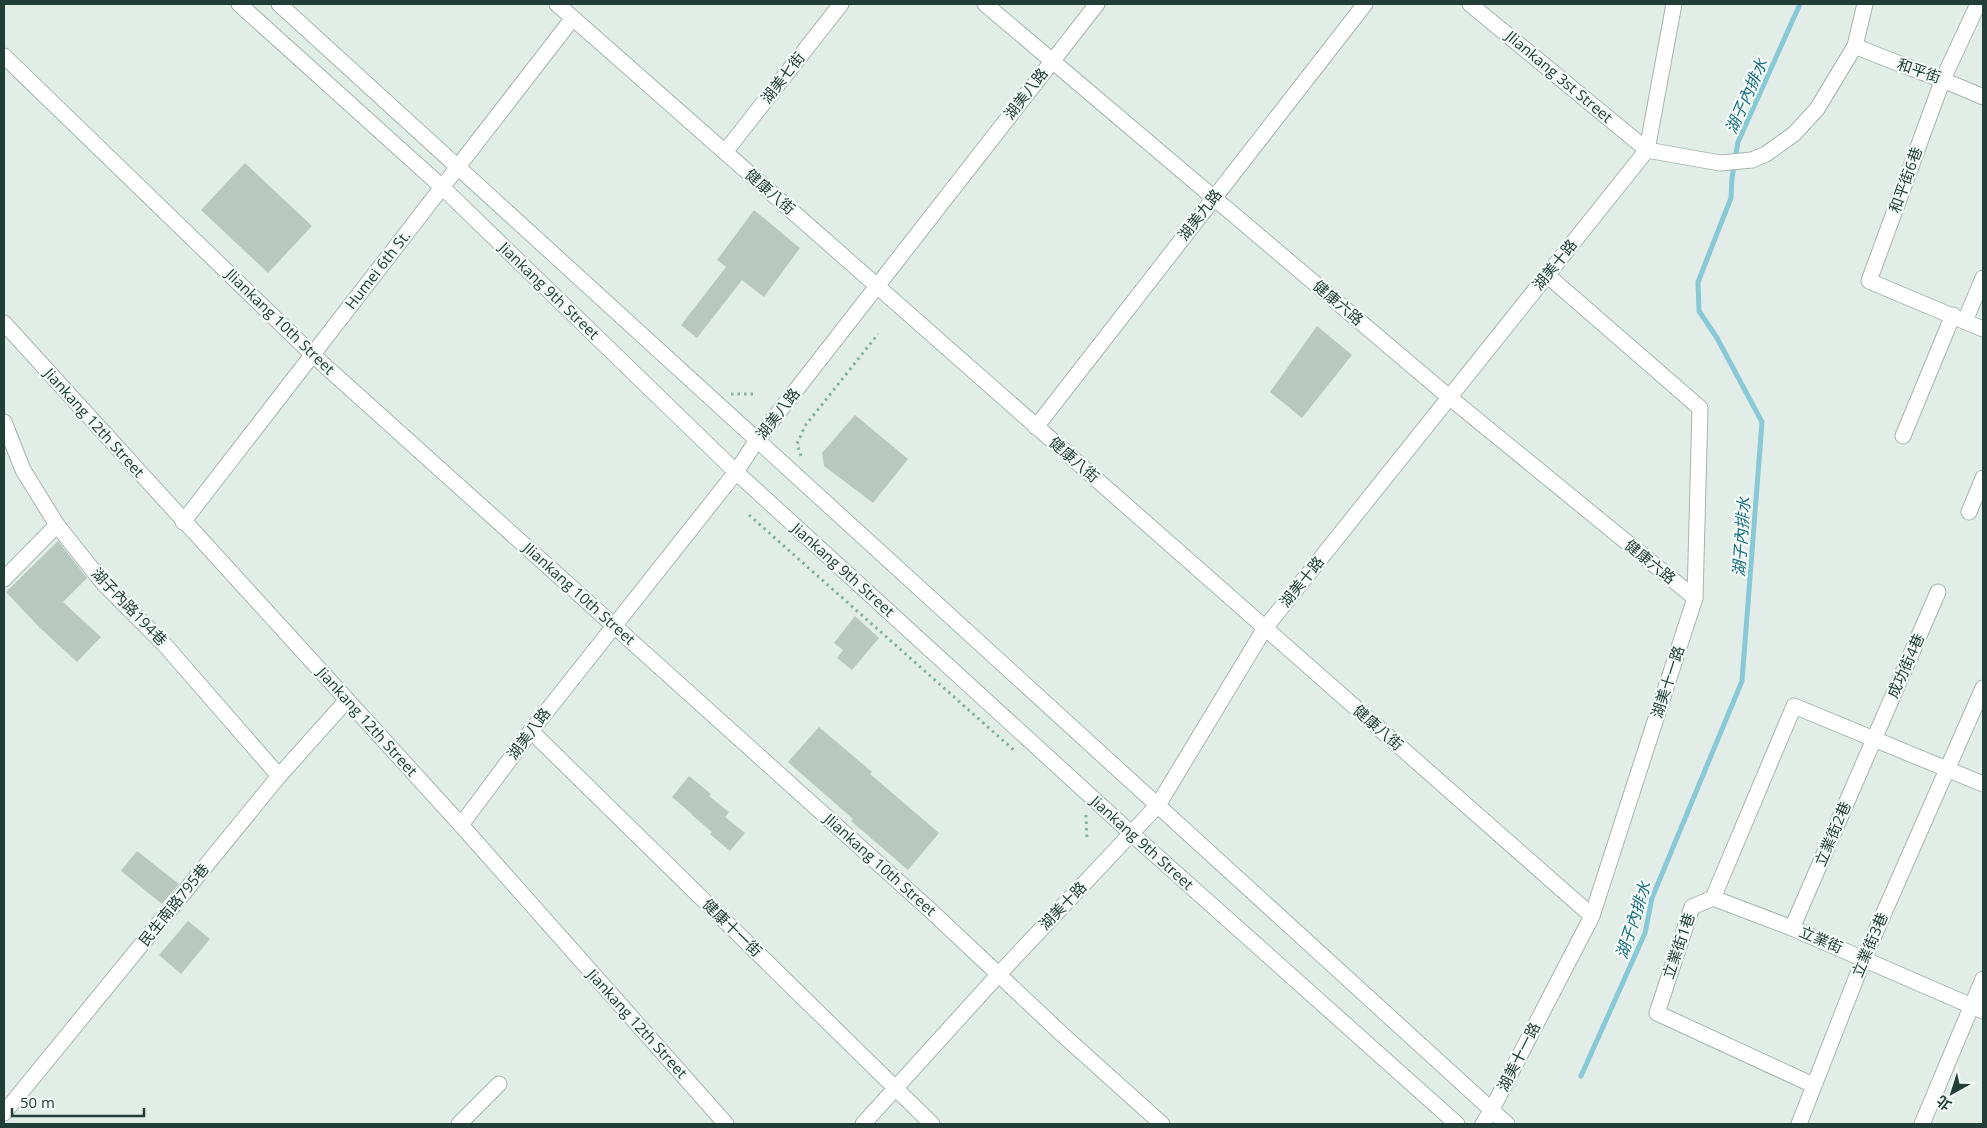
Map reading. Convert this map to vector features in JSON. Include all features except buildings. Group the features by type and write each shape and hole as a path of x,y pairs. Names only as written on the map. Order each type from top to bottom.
{"street":[{"name":"Jiankang 9th Street","path":"239,4 442,188 736,472 1132,834 1457,1124"},
{"path":"279,4 1507,1124"},
{"name":"健康八街","path":"557,4 1592,916"},
{"name":"湖美七街","path":"725,152 840,4"},
{"name":"健康六路","path":"985,4 1449,397 1695,598"},
{"name":"湖美八路","path":"461,825 531,731 736,472 758,440 1097,4"},
{"name":"湖美九路","path":"1036,427 1365,4"},
{"name":"Jliankang 3st Street","path":"1470,4 1647,150"},
{"name":"湖美十路","path":"863,1124 998,974 1158,805 1265,628 1647,150 1674,4"},
{"path":"1647,150 1720,163 1752,160 1766,154 1794,134 1818,109 1854,46 1865,4"},
{"name":"和平街6巷","path":"1959,318 1869,281 1943,79 1978,4"},
{"name":"Humei 6th St.","path":"183,522 574,18"},
{"name":"和平街","path":"1854,46 1887,60 1943,79 1983,97"},
{"name":"Jliankang 10th Street","path":"4,56 312,355 930,910 1071,1043 1162,1124"},
{"name":"湖美十一路","path":"1483,1124 1492,1111 1592,916 1695,598 1700,408 1547,275"},
{"path":"1903,436 1959,318 1983,278"},
{"path":"1959,318 1983,329"},
{"name":"Jiankang 12th Street","path":"4,323 183,522 461,825 726,1124"},
{"name":"湖子內路194巷","path":"4,422 24,470 57,526 104,584 164,644 279,776"},
{"path":"1969,512 1983,478"},
{"path":"4,579 57,526"},
{"name":"成功街4巷","path":"1873,740 1938,592"},
{"name":"立業街3巷","path":"1799,1124 1864,958 1983,688"},
{"name":"民生南路795巷","path":"4,1113 279,776 347,700"},
{"path":"1713,898 1794,706 1983,784"},
{"name":"健康十一街","path":"531,731 932,1124"},
{"name":"立業街2巷","path":"1792,928 1873,740"},
{"name":"立業街","path":"1713,898 1792,928 1978,1008"},
{"name":"立業街1巷","path":"1713,898 1692,906 1657,1013 1813,1086"},
{"path":"1922,1124 1978,1008 1983,980"},
{"path":"459,1124 499,1084"}],"path":[{"path":"804,460 797,444 805,426 878,334"},
{"path":"750,514 1021,757"},
{"path":"1080,809 1087,816 1087,840"}],"waterway":[{"name":"湖子內排水","path":"1581,1076 1645,933 1652,898 1742,681 1762,422 1717,338 1699,311 1698,282 1731,198 1738,142 1800,4"}]}
